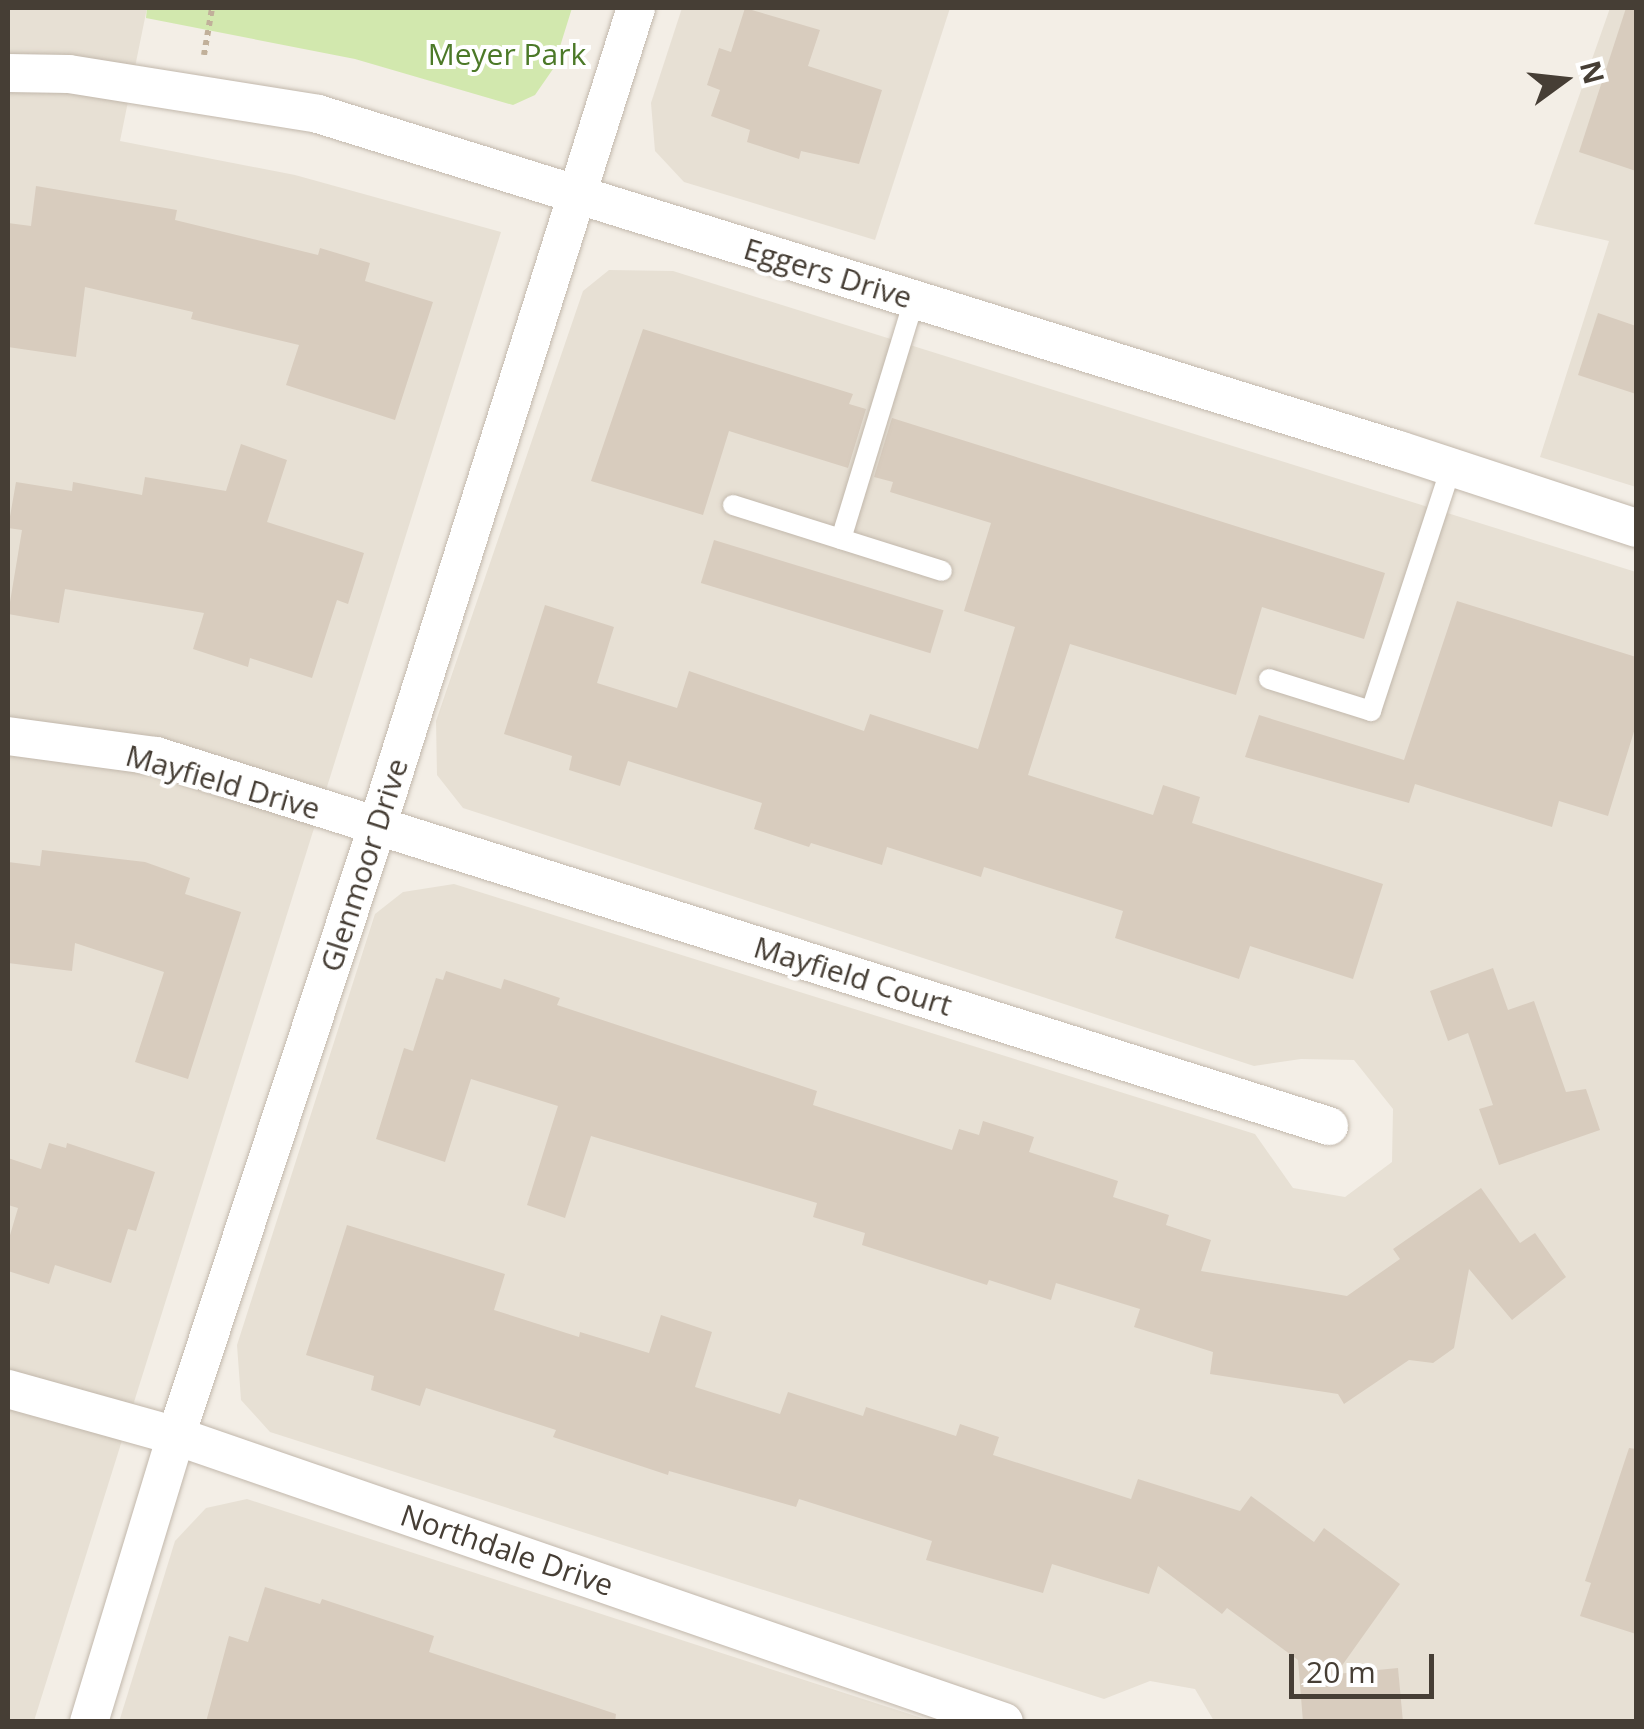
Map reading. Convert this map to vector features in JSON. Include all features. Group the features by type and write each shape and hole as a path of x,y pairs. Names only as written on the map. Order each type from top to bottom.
{"street":[{"name":"Glenmoor Drive","path":"89,1722 176,1436 377,827 636,8"},
{"name":"Eggers Drive","path":"8,73 69,74 318,114 1636,528"},
{"name":"Mayfield Drive","path":"8,736 156,756 377,827"},
{"name":"Mayfield Court","path":"377,827 1329,1126"},
{"name":"Northdale Drive","path":"8,1389 176,1436 1004,1722"}],"lane":[{"path":"841,539 914,300"},
{"path":"1269,679 1371,711 1451,468"},
{"path":"733,504 942,571"}],"shaded area":[{"path":"8,8 147,8 120,141 295,175 501,232 34,1721 8,1722"},
{"path":"682,8 950,8 875,240 684,182 655,151 651,103"},
{"path":"1610,8 1636,8 1636,487 1540,457 1609,241 1534,224"},
{"path":"609,270 673,271 1636,572 1636,1721 1214,1721 1195,1689 1150,1681 1104,1699 270,1432 241,1400 237,1345 375,914 403,892 454,884 1255,1134 1293,1188 1345,1197 1392,1162 1393,1109 1354,1060 1301,1059 1254,1066 463,808 437,775 436,721 583,291"},
{"path":"247,1499 931,1721 119,1722 175,1541 206,1508"}],"green space":[{"name":"Meyer Park","path":"147,8 572,8 553,69 535,95 513,105 355,59 146,18"}],"building":[{"path":"745,8 820,30 808,66 882,90 859,164 801,151 799,159 747,142 750,130 711,116 720,90 707,85 719,48 731,52"},
{"path":"1626,8 1636,8 1636,171 1579,152"},
{"path":"36,186 177,210 175,220 318,255 320,248 370,263 365,281 433,302 395,420 286,385 299,345 191,319 193,312 85,287 76,357 8,347 8,223 31,226"},
{"path":"1598,313 1636,326 1636,394 1578,375"},
{"path":"643,329 853,394 849,404 866,409 848,468 729,431 703,515 591,481"},
{"path":"892,418 1385,573 1364,639 1262,607 1236,695 1070,644 1028,775 1153,815 1163,785 1200,797 1192,823 1383,884 1353,979 1250,946 1239,979 1115,938 1123,911 984,867 981,877 887,847 882,865 811,843 809,847 754,829 762,803 628,761 620,786 569,770 572,756 504,734 545,605 614,627 597,683 677,708 689,671 864,731 870,714 978,749 1015,627 964,611 991,523 890,492 893,482 874,477"},
{"path":"241,444 287,460 267,522 364,553 348,604 337,600 312,678 250,658 248,667 193,649 204,613 65,589 59,623 8,614 22,530 8,528 16,482 72,491 73,482 142,495 145,477 226,491"},
{"path":"714,540 944,610 930,653 701,583"},
{"path":"1457,601 1636,657 1636,725 1608,816 1559,801 1552,827 1415,784 1409,803 1245,757 1259,715 1404,760"},
{"path":"42,850 145,862 190,878 185,894 241,912 188,1079 135,1062 164,972 75,943 72,971 8,963 8,862 40,866"},
{"path":"1493,968 1508,1010 1534,1001 1566,1092 1586,1089 1600,1130 1499,1165 1479,1109 1493,1105 1468,1033 1448,1041 1430,991"},
{"path":"446,971 501,989 504,979 560,998 557,1005 817,1091 813,1105 952,1150 959,1129 979,1135 983,1121 1034,1137 1029,1152 1118,1181 1113,1197 1169,1215 1166,1225 1211,1240 1201,1271 1347,1296 1400,1259 1393,1249 1481,1188 1520,1243 1535,1233 1566,1277 1512,1320 1469,1269 1454,1348 1433,1363 1409,1360 1344,1404 1338,1394 1210,1374 1213,1352 1134,1327 1140,1309 1056,1283 1051,1300 989,1280 987,1285 862,1245 865,1233 813,1217 817,1203 591,1136 565,1218 527,1205 558,1106 471,1079 445,1162 376,1139 404,1048 413,1051 436,978 443,980"},
{"path":"49,1143 66,1148 67,1143 155,1172 136,1231 128,1229 111,1283 55,1265 49,1284 8,1271 8,1242 18,1208 8,1205 8,1158 41,1169"},
{"path":"347,1225 505,1274 494,1310 579,1337 580,1332 649,1353 661,1315 712,1332 695,1387 780,1414 788,1392 863,1416 866,1407 956,1436 960,1424 999,1437 993,1455 1131,1499 1138,1479 1240,1511 1251,1496 1314,1542 1324,1528 1400,1584 1336,1674 1398,1668 1403,1722 1303,1722 1298,1660 1227,1608 1222,1614 1158,1566 1149,1594 1052,1564 1043,1593 926,1560 932,1541 799,1499 796,1507 669,1471 668,1475 553,1437 556,1430 426,1388 420,1406 371,1390 374,1376 306,1355"},
{"path":"1629,1448 1636,1449 1636,1634 1580,1616 1591,1583 1585,1581"},
{"path":"265,1587 320,1604 322,1599 434,1636 429,1652 616,1714 615,1722 206,1722 229,1636 248,1642"}]}
